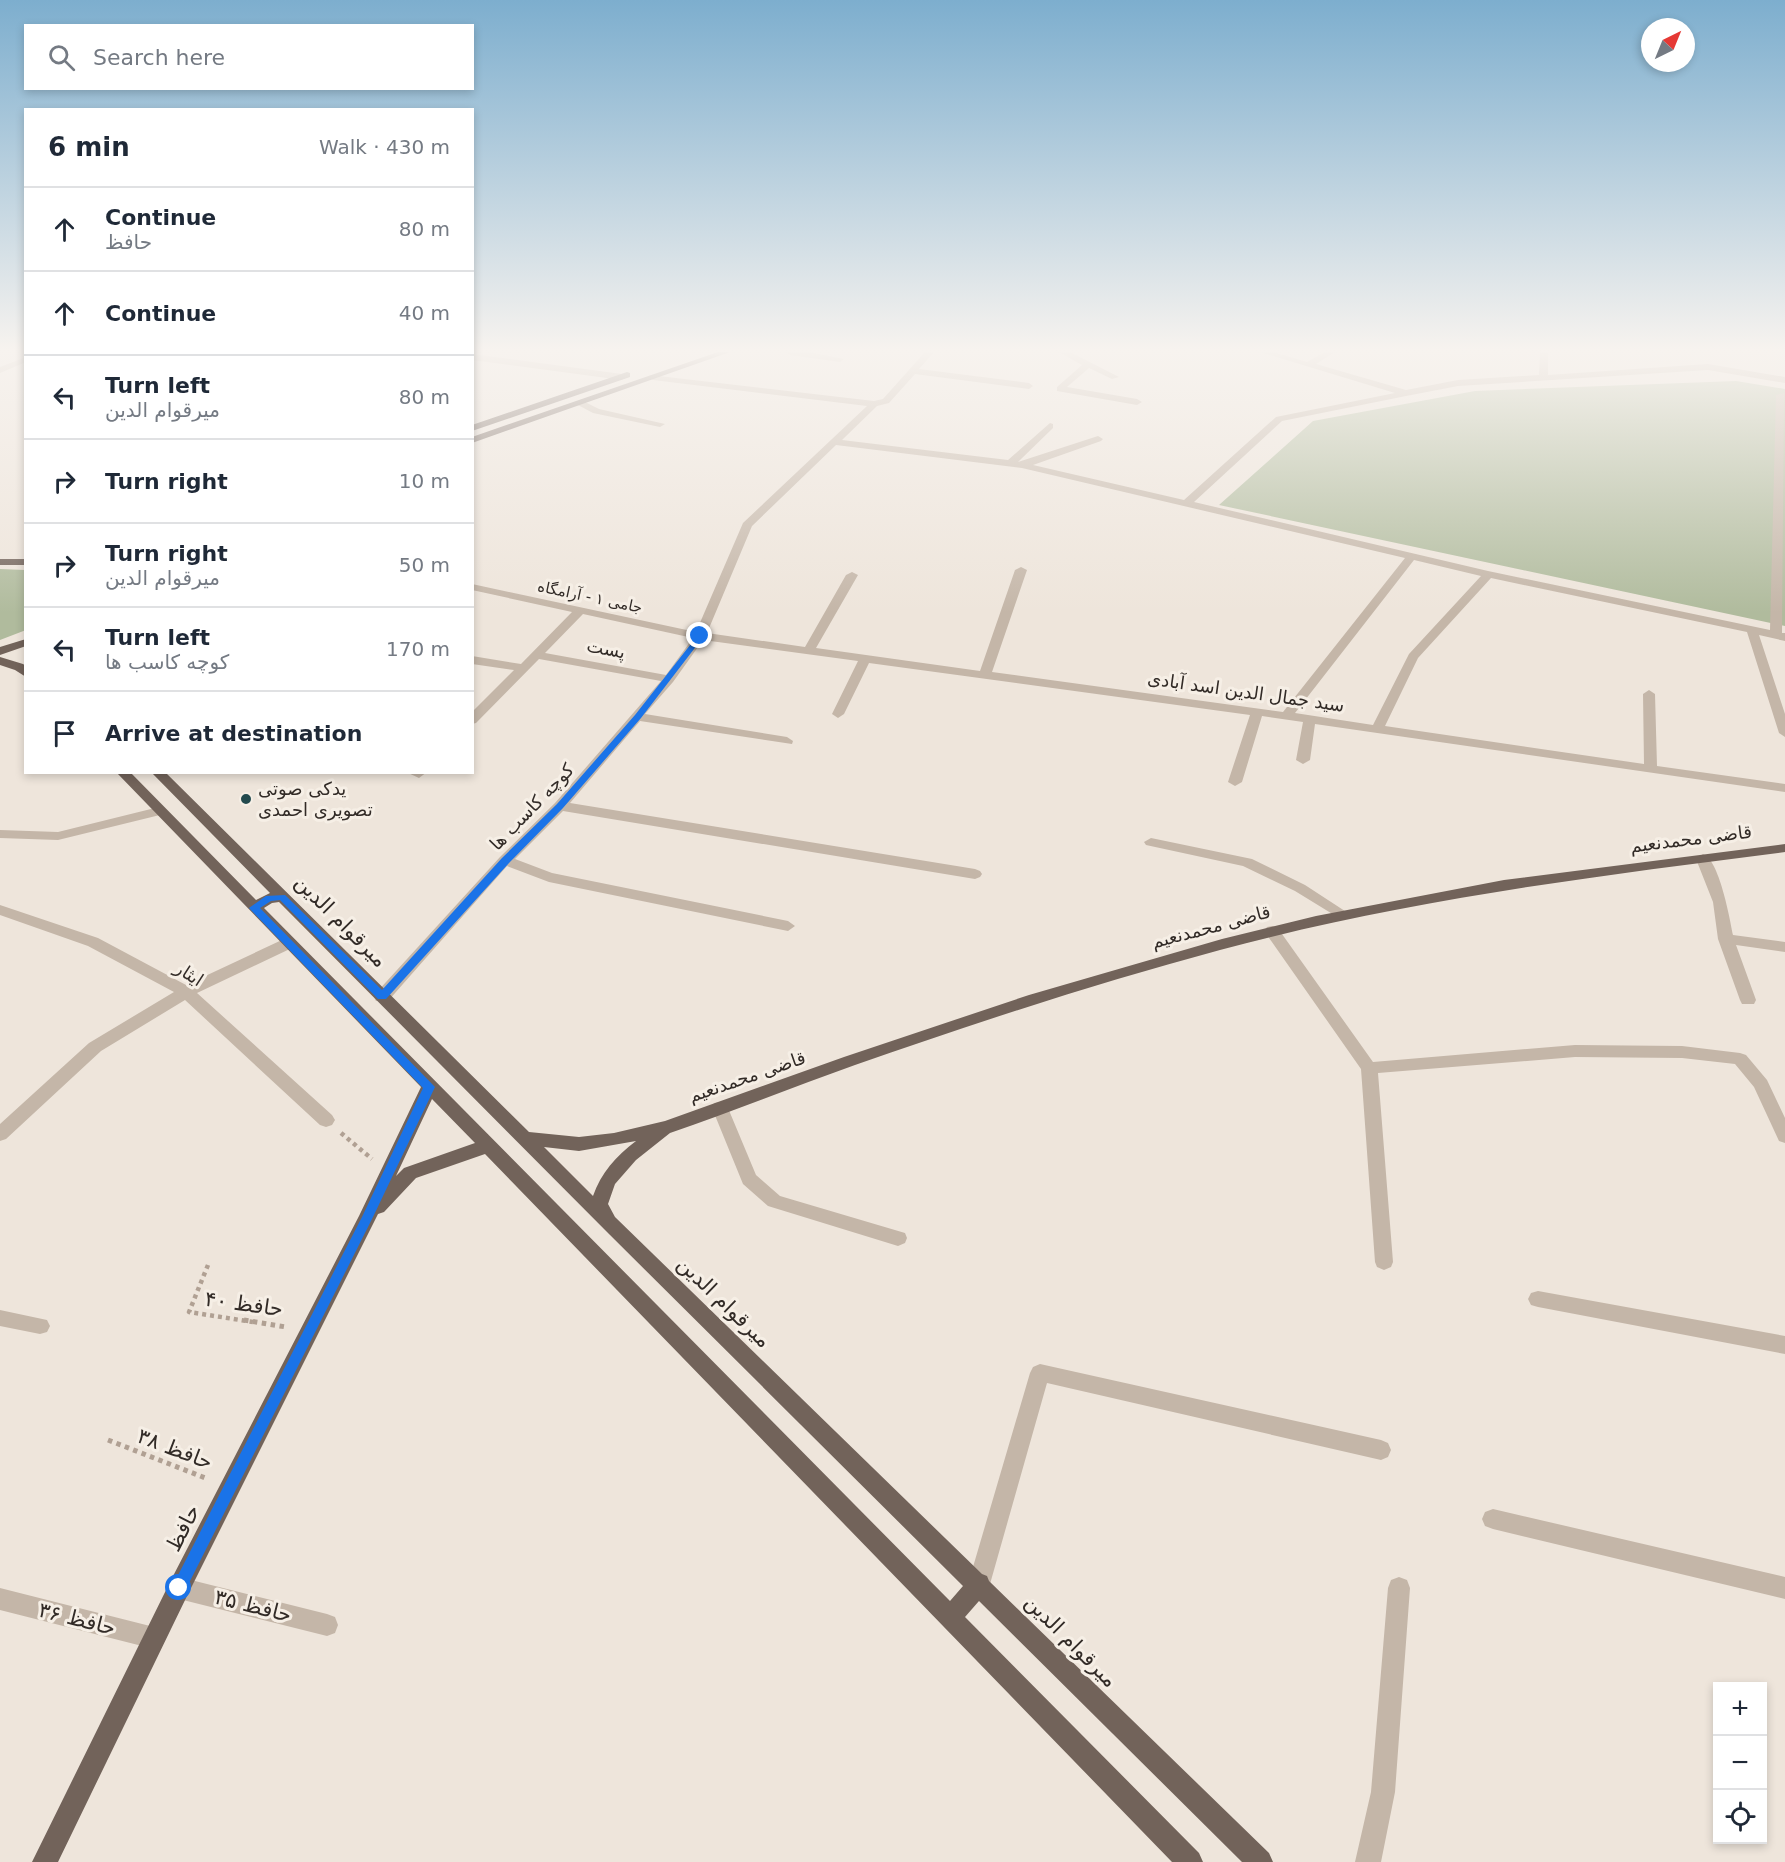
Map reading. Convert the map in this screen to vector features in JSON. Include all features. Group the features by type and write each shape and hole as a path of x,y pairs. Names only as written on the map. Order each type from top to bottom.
{"main road":[{"path":"0,562 24,562"},
{"path":"0,651 24,643"},
{"path":"0,661 19,667 24,671"},
{"path":"124,774 1190,1862"},
{"name":"میرقوام الدین","path":"159,774 523,1138 1260,1862"},
{"name":"قاضی محمدنعیم","path":"523,1138 579,1144 614,1140 667,1127 1048,994 1272,932 1344,915 1458,893 1575,875 1785,848"},
{"path":"220,873 225,876 240,873 249,864"},
{"path":"254,908 269,898 282,897"},
{"path":"368,1217 429,1087"},
{"name":"قاضی محمدنعیم","path":"615,1228 599,1205 607,1181 630,1155 667,1127"},
{"path":"368,1217 410,1173 487,1146"},
{"name":"حافظ","path":"49,1861 154,1638 368,1217"},
{"path":"950,1618 979,1584"}],"street":[{"name":"کوچه کاسب ها","path":"382,997 506,861 560,806 669,679 700,636 747,525 837,439"},
{"path":"1010,464 1036,439"},
{"path":"1022,465 1098,439"},
{"path":"1187,503 1256,439"},
{"path":"834,442 1022,465 1488,574 1780,636 1781,439"},
{"path":"1286,716 1412,556"},
{"path":"985,675 1021,570"},
{"path":"1377,729 1413,657 1488,574"},
{"path":"808,651 852,575"},
{"name":"جامی ۱ - آرامگاه","path":"474,587 700,636"},
{"path":"474,718 580,610"},
{"path":"1752,631 1785,733"},
{"name":"سید جمال الدین اسد آبادی","path":"700,636 1310,719 1785,788"},
{"name":"پست","path":"536,655 669,679"},
{"path":"838,714 865,659"},
{"path":"474,660 523,668"},
{"path":"1649,693 1651,769"},
{"path":"1235,782 1257,712"},
{"path":"638,717 787,741"},
{"path":"1303,760 1310,719"},
{"path":"560,806 975,874"},
{"path":"0,834 58,836 159,811"},
{"path":"1151,842 1247,862 1300,888 1344,915"},
{"path":"1703,859 1720,902 1726,939 1748,1000"},
{"path":"506,861 549,877 788,926"},
{"name":"ایثار","path":"0,910 93,942 186,992 326,1120"},
{"path":"1272,932 1369,1068 1384,1262"},
{"path":"1726,939 1785,947"},
{"path":"0,1134 95,1047 186,992 289,944"},
{"path":"1369,1068 1575,1051 1682,1052 1740,1059 1761,1084 1785,1136"},
{"path":"720,1108 749,1179 774,1201 898,1238"},
{"path":"1538,1299 1785,1345"},
{"path":"0,1318 40,1326"},
{"path":"979,1584 1040,1373 1381,1450"},
{"path":"1493,1519 1785,1588"},
{"name":"حافظ ۳۵","path":"179,1588 327,1625"},
{"path":"1368,1862 1383,1792 1399,1588"},
{"name":"حافظ ۳۶","path":"0,1599 154,1638"}],"path":[{"path":"326,1120 388,1174"},
{"name":"حافظ ۴۰","path":"208,1265 189,1312 310,1330"},
{"name":"حافظ ۳۸","path":"108,1440 230,1488"}],"green space":[{"path":"1293,439 1785,439 1785,626 1219,505"},
{"path":"0,569 24,570 24,631 0,640"}],"place":[{"name":"یدکی صوتی تصویری احمدی","path":"246,799"}],"route":[{"path":"179,1588 368,1217 429,1087 254,908 263,900 276,896 282,897 382,997 506,861 560,806 638,717 700,636"}]}
